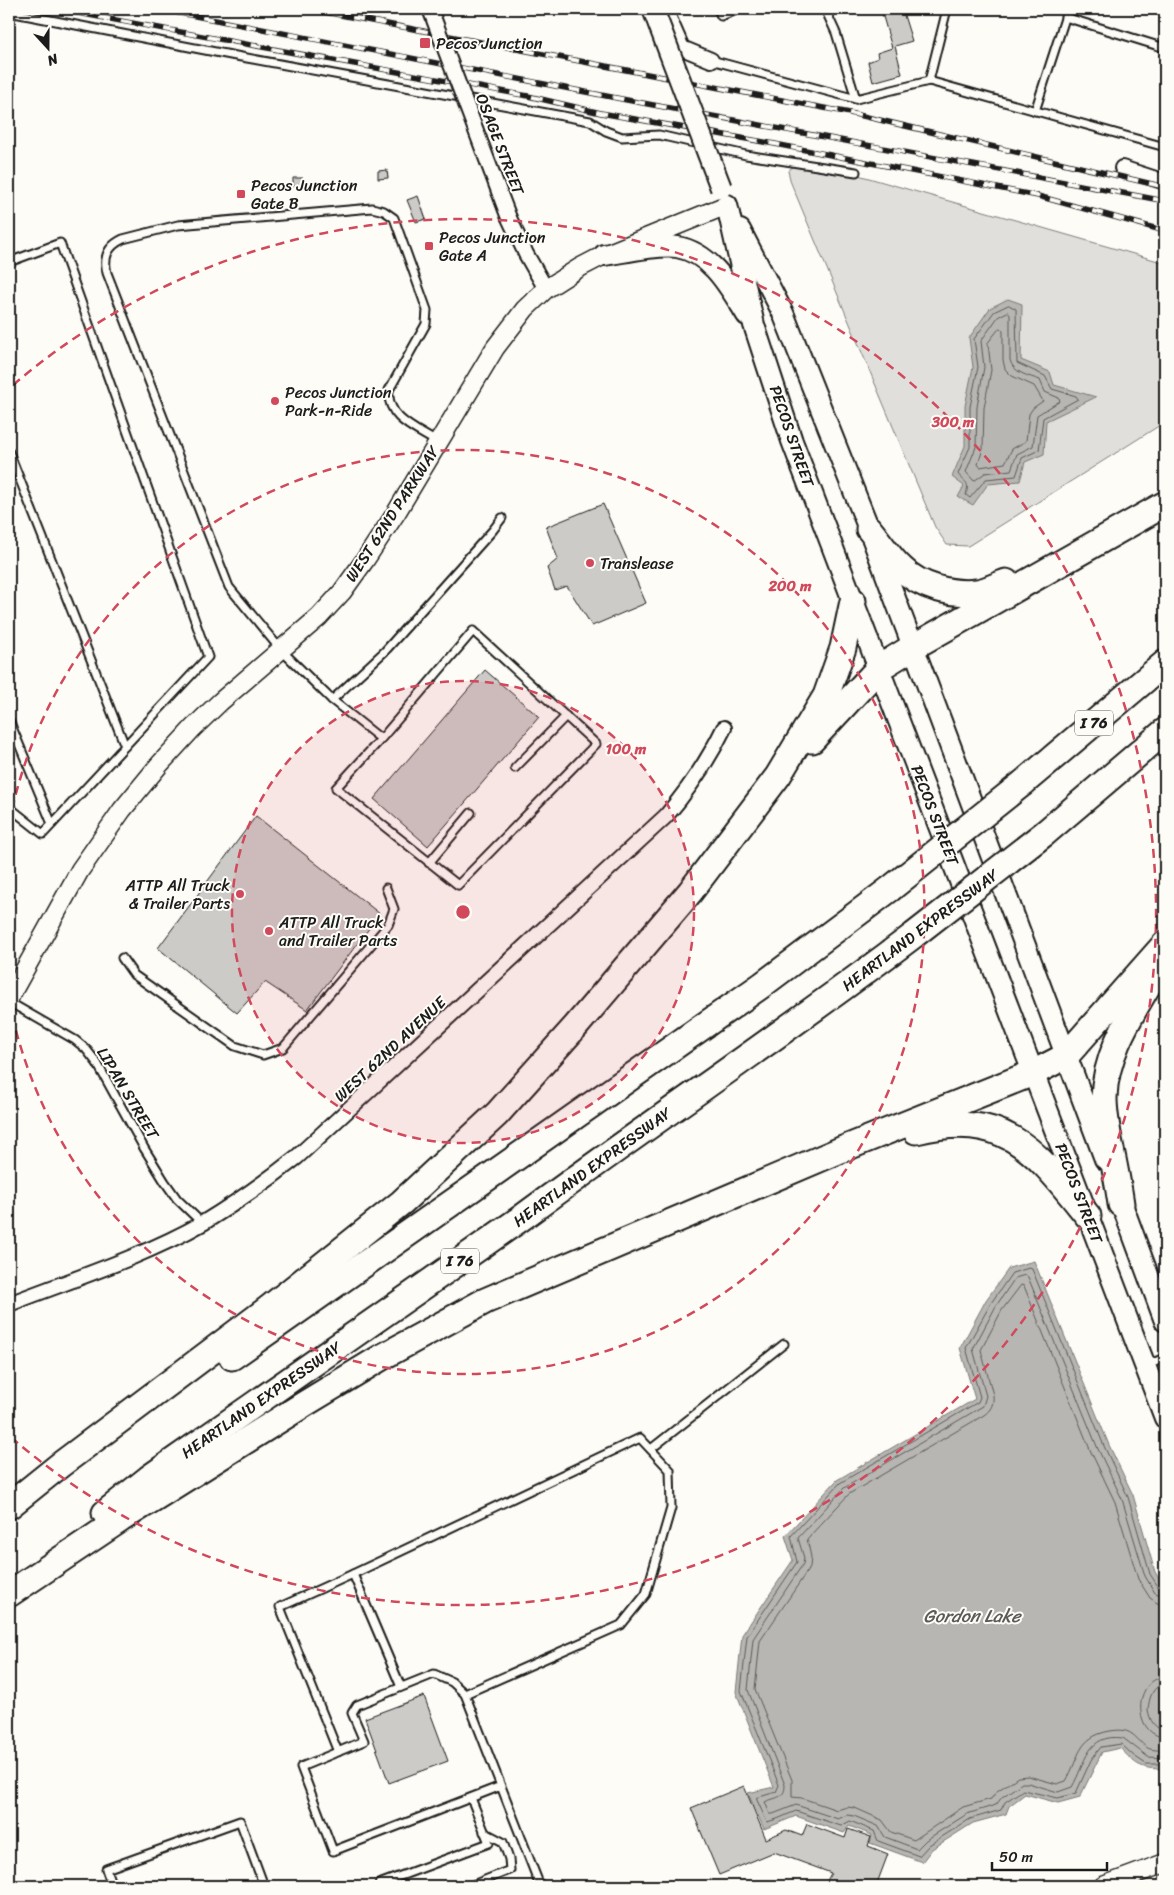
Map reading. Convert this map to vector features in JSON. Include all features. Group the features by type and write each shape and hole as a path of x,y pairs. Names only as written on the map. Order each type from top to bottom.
{"highway":[{"path":"9,1506 60,1465 269,1308 402,1202 497,1114 589,1011 690,892 778,776 879,668 1062,561 1165,504"},
{"path":"869,529 902,569 911,576 937,588 956,593 979,592 1062,561"},
{"path":"778,776 826,696 843,648 853,601"},
{"name":"I 76","path":"9,1517 241,1350 762,985 890,889 1023,783 1165,663"},
{"name":"HEARTLAND EXPRESSWAY","path":"9,1590 149,1478 778,1036 914,935 1046,833 1165,731"},
{"path":"9,1594 121,1519 289,1414 431,1329 485,1301 844,1149 1033,1073 1066,1056 1165,944"},
{"path":"1121,1204 1105,1121 1104,1098 1106,1083 1111,1060 1123,1031 1165,956"},
{"path":"844,1149 936,1126 958,1124 989,1129 1027,1147 1044,1163 1088,1216"}],"main road":[{"name":"PECOS STREET","path":"654,9 724,196 783,313 869,529 1165,1321"},
{"name":"PECOS STREET","path":"724,196 754,325 792,441 1165,1418"},
{"path":"604,255 665,247 689,250 701,256 725,280 754,325"}],"street":[{"name":"OSAGE STREET","path":"430,9 509,218 526,254 546,289"},
{"path":"665,9 682,48 711,60"},
{"path":"1122,168 1165,182"},
{"name":"WEST 62ND PARKWAY","path":"9,1000 80,870 122,810 193,728 220,702 319,617 342,592 396,513 494,348 510,326 546,289 579,268 724,196"},
{"name":"WEST 62ND AVENUE","path":"9,1304 132,1256 202,1223 257,1188 297,1157 666,816 699,775 724,728"},
{"path":"1103,1886 1165,1863"}],"lane":[{"path":"718,9 721,16 739,9"},
{"path":"825,9 836,33 856,98"},
{"path":"929,81 947,9"},
{"path":"1035,111 1068,9"},
{"path":"9,12 236,56 590,120 606,131 622,137 659,135 746,155 856,172"},
{"path":"1065,18 1165,48"},
{"path":"711,60 856,98 929,81 1165,147"},
{"path":"381,739 332,700 281,650 238,598 223,574 112,287 105,265 106,256 110,249 123,239 178,225 372,208 384,211 394,218 427,310 426,324 389,390 390,407 394,414 438,443"},
{"path":"9,262 60,243 208,656 43,834 9,807"},
{"path":"9,452 125,746"},
{"path":"332,700 385,651 502,518"},
{"path":"473,631 566,716 596,744 458,885 336,788 381,739 473,631"},
{"path":"515,768 566,716"},
{"path":"9,720 52,824"},
{"path":"429,863 471,813"},
{"path":"122,958 134,975 235,1046 263,1056 283,1048 388,925 394,909 386,888"},
{"name":"LIPAN STREET","path":"9,1000 76,1040 86,1049 101,1070 165,1182 177,1198 202,1223"},
{"path":"651,1449 784,1344"},
{"path":"1145,1366 1165,1358"},
{"path":"338,1752 280,1607 640,1438 670,1470 671,1508 646,1594 621,1625 465,1694"},
{"path":"353,1574 401,1687"},
{"path":"502,1786 333,1852 301,1767 364,1741 352,1713 357,1704 434,1674 452,1682 465,1694 502,1786 540,1886"},
{"path":"379,1884 488,1843 471,1798"},
{"path":"112,1886 106,1869 240,1821 264,1886"},
{"path":"470,1886 510,1870 509,1859 503,1842 484,1832"}],"shaded area":[{"path":"806,160 1165,263 1165,422 968,546 947,545 935,527 791,183 788,171 796,164"}],"water":[{"path":"1008,299 1022,304 1021,360 1050,372 1054,385 1096,397 1046,421 1044,454 1025,462 1020,481 988,484 973,505 958,497 964,486 952,477 965,446 965,406 973,367 969,338 990,308"},
{"name":"Gordon Lake","path":"1034,1261 1109,1445 1133,1495 1155,1572 1165,1588 1165,1688 1159,1710 1165,1723 1165,1766 1163,1769 1139,1765 1120,1748 1102,1752 1080,1797 1058,1803 1025,1794 1009,1806 1006,1814 973,1823 932,1849 922,1862 870,1843 872,1835 849,1826 844,1833 796,1816 764,1829 748,1793 774,1787 736,1692 742,1635 793,1560 785,1536 837,1480 975,1399 960,1348 986,1300 1009,1268"}],"building":[{"path":"902,9 912,41 895,46 902,74 873,82 868,62 878,58 877,53 892,48 882,13"},
{"path":"387,170 388,178 378,179 378,171"},
{"path":"293,178 303,178 304,186 293,186"},
{"path":"418,196 426,219 416,222 407,200"},
{"name":"Translease","path":"603,504 646,603 592,626 567,586 555,590 547,568 558,559 546,527"},
{"path":"485,670 539,717 428,846 374,799"},
{"name":"ATTP All Truck and Trailer Parts","path":"256,816 380,914 307,1010 265,982 237,1013 158,948"},
{"path":"424,1696 448,1761 389,1783 365,1718"},
{"path":"744,1786 766,1839 786,1830 802,1836 807,1824 845,1838 848,1829 871,1837 868,1846 888,1854 876,1886 866,1886 856,1882 854,1886 840,1886 827,1881 831,1873 774,1852 719,1875 691,1808"}],"railway":[{"path":"56,9 528,96 601,113 775,144 1038,196 1165,231"},
{"path":"159,9 632,101 1165,201"},
{"path":"309,9 850,113 1165,187"}],"place":[{"name":"Pecos Junction","path":"425,43"},
{"name":"Pecos Junction Gate B","path":"241,194"},
{"name":"Pecos Junction Gate A","path":"429,246"},
{"name":"Pecos Junction Park-n-Ride","path":"275,401"},
{"name":"Translease","path":"590,563"},
{"name":"ATTP All Truck & Trailer Parts","path":"240,894"},
{"name":"ATTP All Truck and Trailer Parts","path":"269,931"}]}
